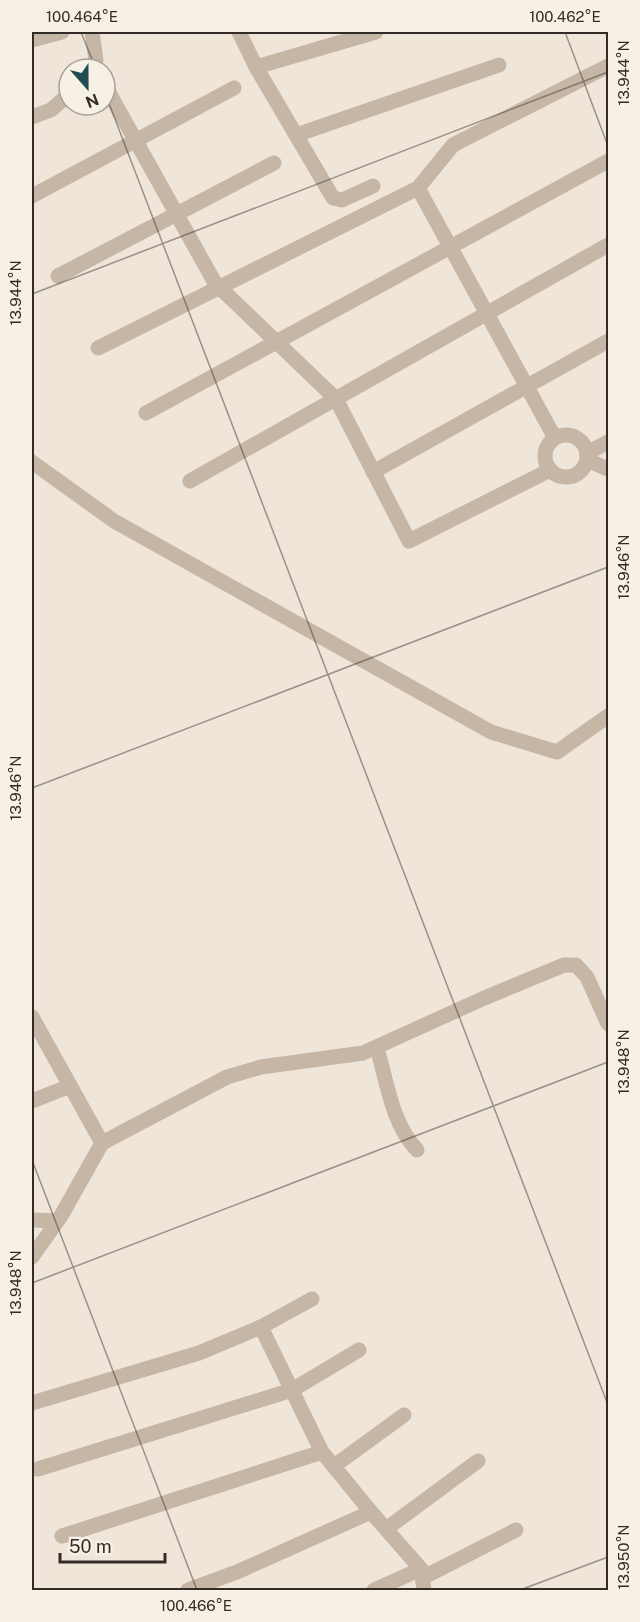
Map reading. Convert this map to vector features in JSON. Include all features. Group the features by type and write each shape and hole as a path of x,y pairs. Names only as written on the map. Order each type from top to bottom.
{"street":[{"path":"32,40 62,32"},
{"path":"92,32 96,57"},
{"path":"239,32 256,67 333,198 342,200 373,186"},
{"path":"256,67 376,32"},
{"path":"296,135 499,66"},
{"path":"98,348 418,188 453,145 609,66"},
{"path":"32,196 234,88"},
{"path":"32,117 51,110 57,105"},
{"path":"117,107 219,287 336,399 409,541 550,470"},
{"path":"146,413 609,161"},
{"path":"58,276 274,163"},
{"path":"418,188 555,438"},
{"path":"190,481 609,245"},
{"path":"373,472 609,341"},
{"path":"609,442 587,456 581,471 569,477 556,475 546,464 546,449 555,438 562,435 576,437 581,441 587,456 609,469"},
{"path":"32,462 114,521 491,732 557,752 609,716"},
{"path":"32,1257 57,1221 102,1143 227,1077 261,1067 349,1056 377,1048 482,999 564,965 576,965 587,977 609,1024"},
{"path":"32,1017 102,1143"},
{"path":"377,1048 398,1120 406,1138 417,1150"},
{"path":"32,1101 70,1086"},
{"path":"32,1220 57,1221"},
{"path":"32,1403 200,1353 261,1327 312,1299"},
{"path":"261,1327 322,1452 386,1529 422,1579"},
{"path":"38,1469 292,1390 359,1350"},
{"path":"334,1466 404,1415"},
{"path":"62,1536 322,1452"},
{"path":"386,1529 478,1461"},
{"path":"188,1590 237,1572 371,1512"},
{"path":"374,1590 422,1579 516,1530"}]}
